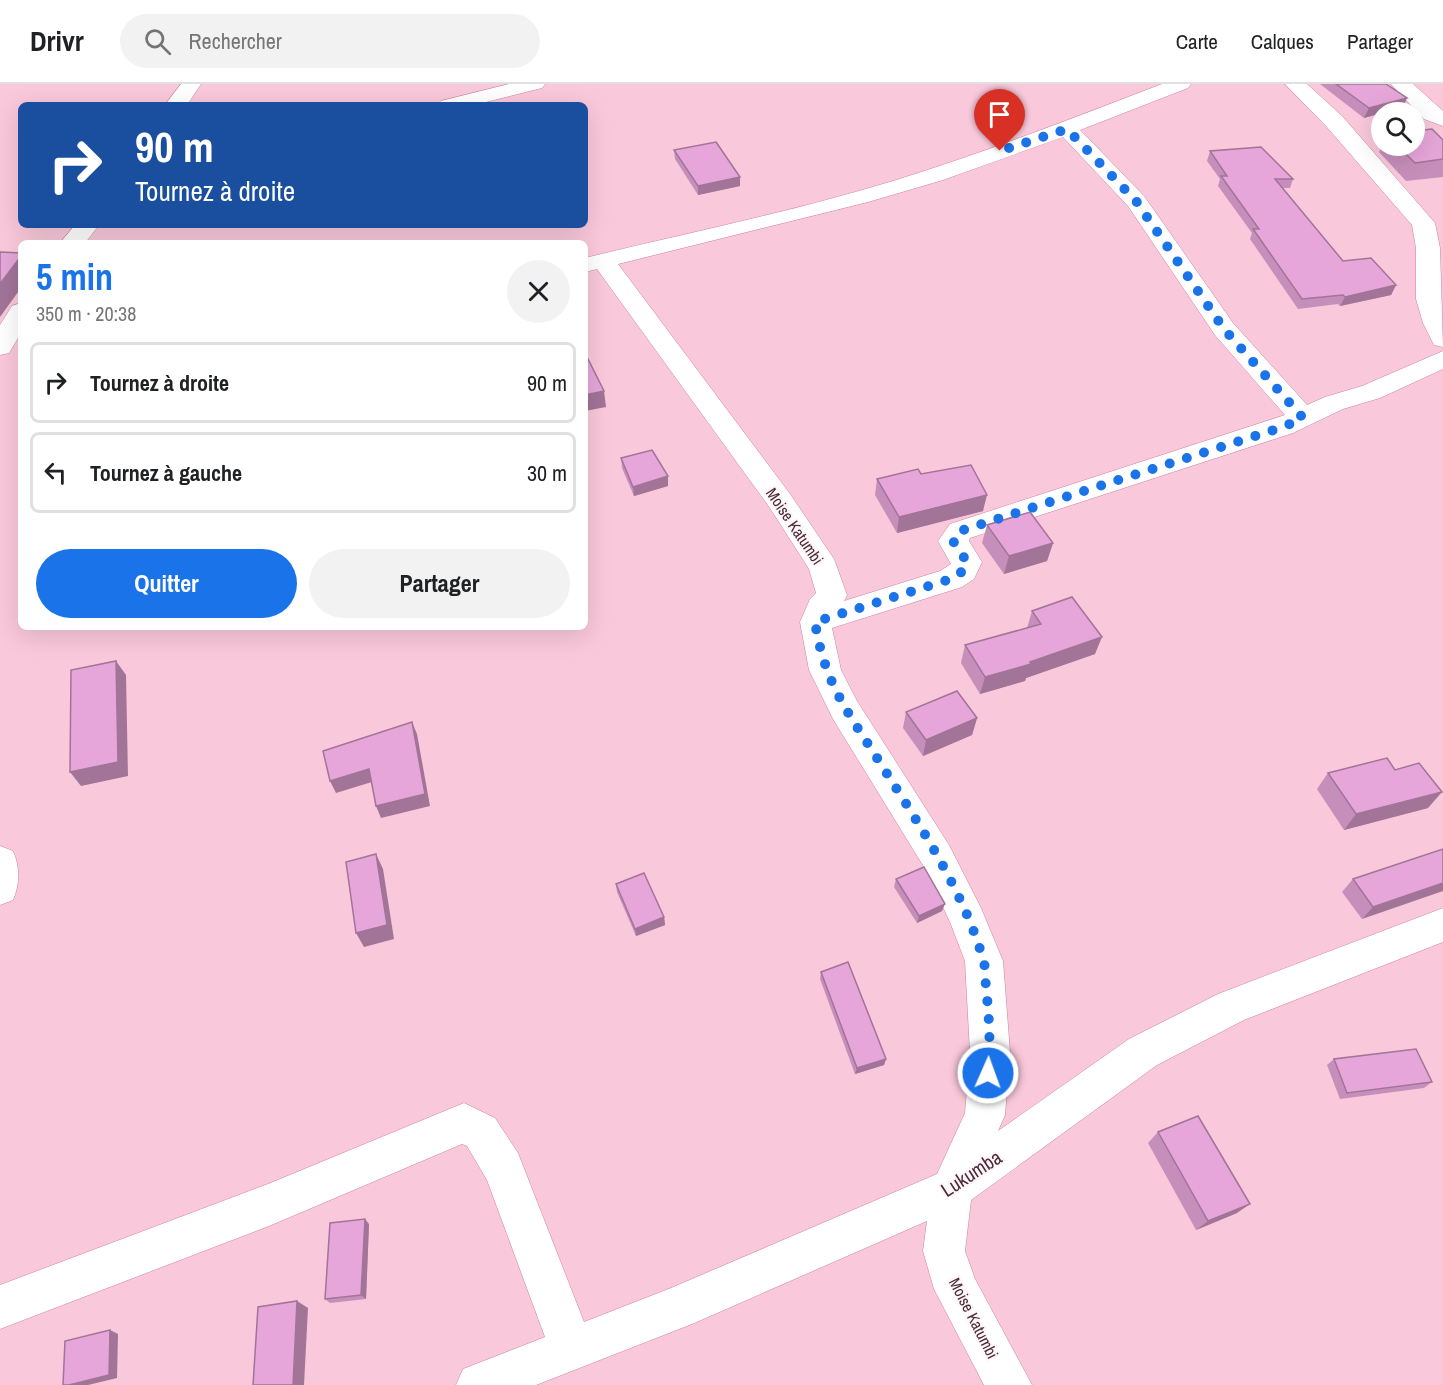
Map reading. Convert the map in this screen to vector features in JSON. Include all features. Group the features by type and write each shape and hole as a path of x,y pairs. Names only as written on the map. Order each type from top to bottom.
{"street":[{"path":"178,102 191,84"},
{"path":"457,102 497,89 534,84"},
{"path":"594,262 819,209 901,185 1067,129 1181,84"},
{"path":"1295,84 1334,121 1423,223 1429,236 1426,252 1428,295 1443,339"},
{"path":"1401,84 1434,105 1443,120"},
{"path":"1067,129 1136,201 1224,329 1303,418"},
{"path":"74,240 84,228"},
{"name":"Moise Katumbi","path":"594,262 780,501 823,567 831,596 821,607 815,622 825,670 845,711 937,856 968,920 984,961 990,1052 985,1115 952,1189 944,1251 956,1289 1009,1385"},
{"path":"0,348 18,316"},
{"path":"815,622 951,579 963,571 967,562 953,541 960,531 1272,430 1334,403 1371,392 1443,359"},
{"path":"0,363 18,361"},
{"path":"0,862 0,889"},
{"name":"Lukumba","path":"479,1385 676,1308 952,1189 1143,1052 1231,1006 1443,926"},
{"path":"0,1307 269,1205 464,1123 481,1132 503,1168 572,1348"}],"building":[{"path":"1336,84 1386,84 1407,98 1392,102 1371,102 1369,108"},
{"path":"1432,129 1443,140 1443,159 1415,163 1408,156 1425,156 1425,130"},
{"path":"716,142 740,177 698,186 674,150"},
{"path":"1261,147 1293,179 1275,179 1343,261 1371,258 1396,285 1345,297 1343,295 1302,299 1253,229 1259,229 1221,176 1227,176 1210,151"},
{"path":"0,252 18,253 18,260 0,284"},
{"path":"588,359 604,391 588,394"},
{"path":"652,450 668,476 633,487 621,458"},
{"path":"971,465 987,495 899,517 877,479 918,469 921,474"},
{"path":"1030,512 1053,543 1009,556 987,525"},
{"path":"1072,597 1102,637 1030,662 1031,664 985,677 965,645 1041,624 1032,611"},
{"path":"116,661 118,762 70,772 71,670"},
{"path":"957,691 977,718 926,740 906,712"},
{"path":"412,722 425,794 376,806 369,769 330,781 323,751"},
{"path":"1387,758 1395,770 1419,763 1442,792 1356,814 1328,773"},
{"path":"1443,849 1443,883 1373,907 1353,879"},
{"path":"376,854 387,925 356,933 346,862"},
{"path":"924,867 945,904 919,916 896,879"},
{"path":"644,873 664,917 635,929 616,884"},
{"path":"848,962 886,1059 857,1068 821,972"},
{"path":"1416,1049 1432,1082 1347,1093 1334,1059"},
{"path":"1198,1116 1250,1204 1208,1221 1158,1132"},
{"path":"365,1219 361,1295 325,1299 330,1223"},
{"path":"297,1301 293,1385 253,1385 258,1307"},
{"path":"110,1330 109,1375 63,1385 65,1341"}],"route":[{"path":"988,1073 990,1052 984,961 968,920 937,856 845,711 825,670 815,622 951,579 963,571 967,562 953,541 960,531 1283,427 1303,418 1224,329 1136,201 1067,129 1000,151"}]}
